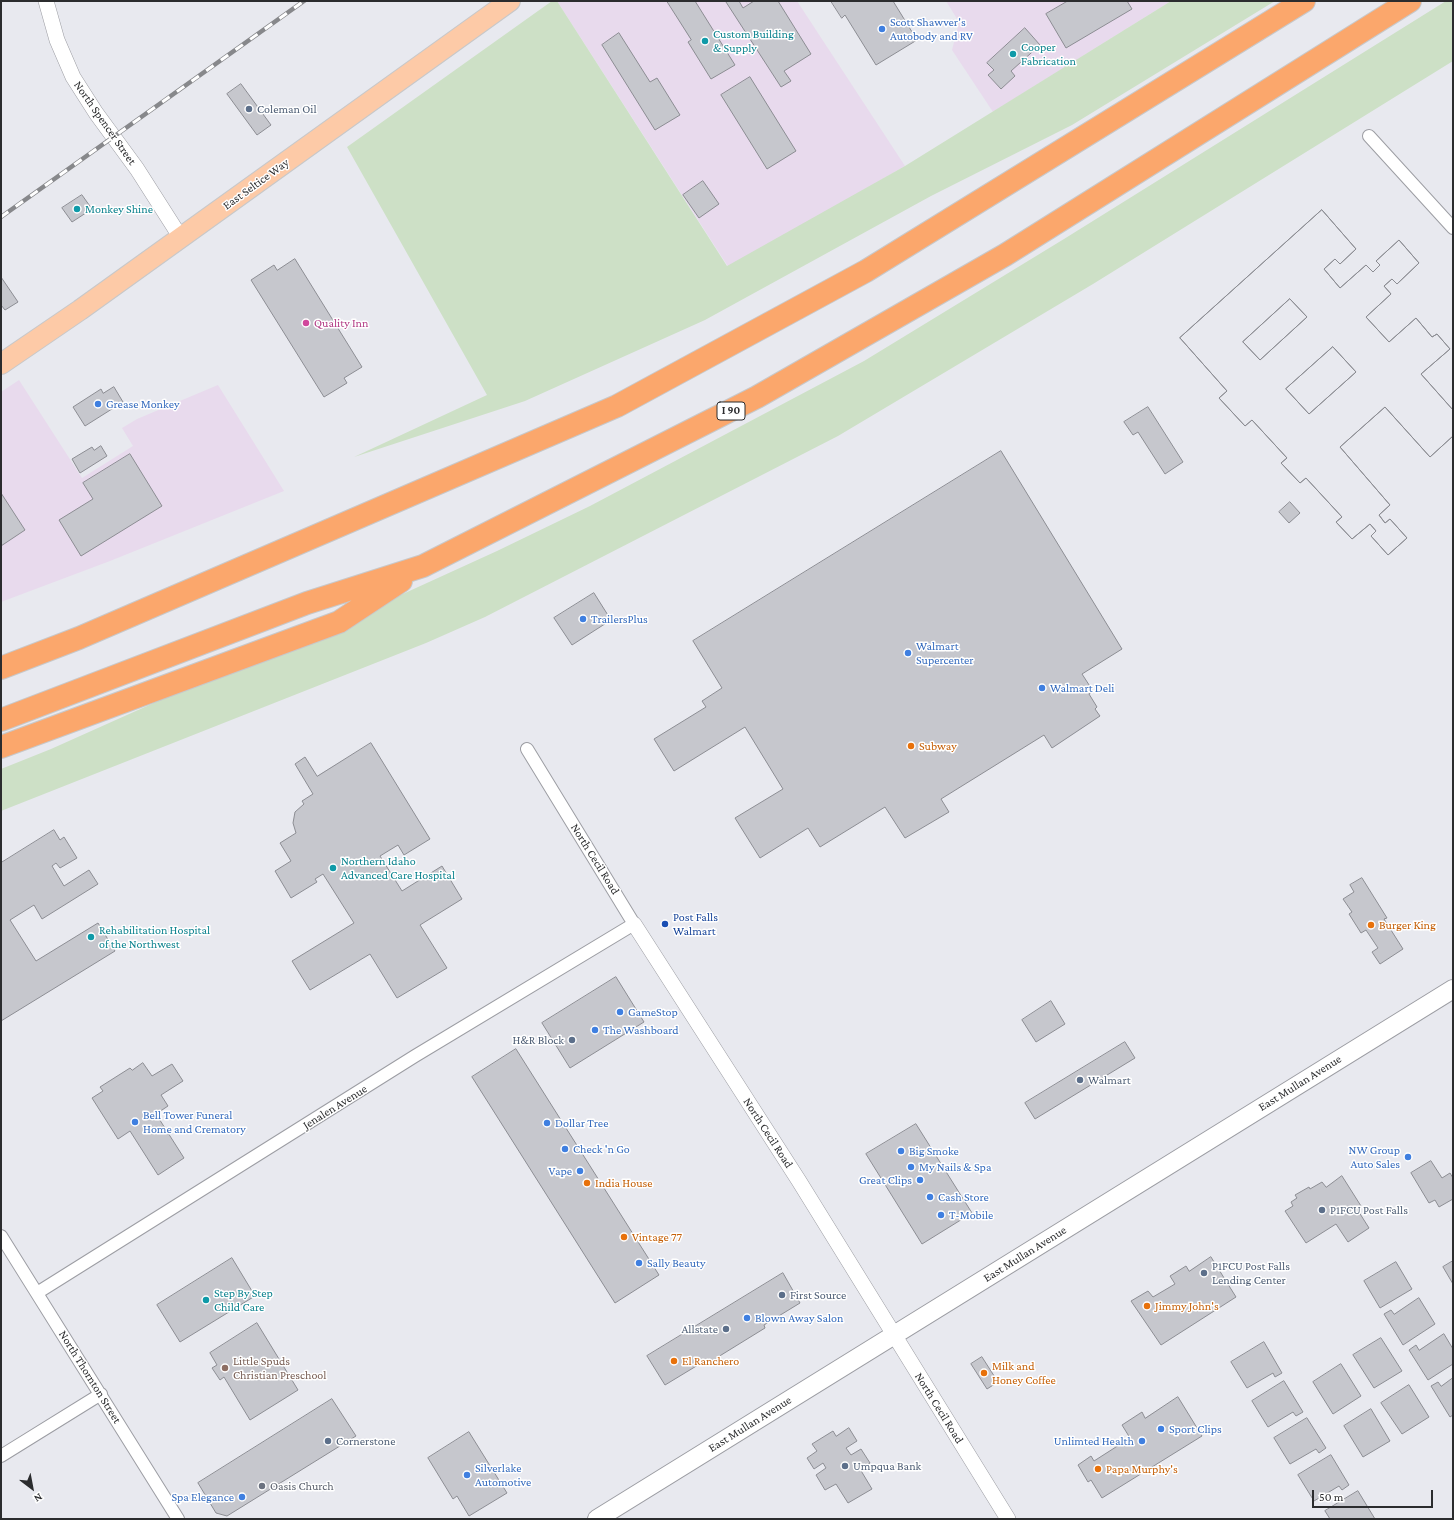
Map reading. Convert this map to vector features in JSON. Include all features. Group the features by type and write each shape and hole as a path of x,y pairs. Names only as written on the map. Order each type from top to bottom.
{"highway":[{"path":"1,668 79,638 617,406 866,271 1304,1"},
{"name":"I 90","path":"1,720 307,603 423,566 757,397 1005,255 1410,1"},
{"path":"1,748 339,622 423,566"},
{"path":"1,658 79,638"}],"main road":[{"name":"East Seltice Way","path":"1,364 181,238 510,1"},
{"name":"East Mullan Avenue","path":"597,1519 1453,989"}],"street":[{"name":"North Spencer Street","path":"46,1 57,40 73,77 96,113 137,169 181,238"},
{"path":"1369,136 1453,228"},
{"name":"North Cecil Road","path":"527,748 634,924 795,1174 1008,1519"},
{"name":"Jenalen Avenue","path":"37,1293 415,1056 634,924"},
{"name":"North Thornton Street","path":"1,1236 178,1519"},
{"path":"1,1456 101,1394"}],"shaded area":[{"path":"557,1 797,1 905,166 729,268"},
{"path":"946,1 1171,1 993,112 952,50 959,22"},
{"path":"19,380 82,478 133,446 122,428 137,419 218,385 284,491 110,561 1,602 1,392"}],"green space":[{"path":"552,1 557,1 727,266 905,166 1171,1 1275,1 1072,125 931,196 705,320 525,401 354,457 487,395 347,147"},
{"path":"1446,1 1453,1 1453,61 1093,284 838,436 485,617 426,643 1,811 1,769 51,749 185,689 291,645 497,551 590,506 864,361 1064,239"}],"building":[{"name":"Custom Building & Supply","path":"667,1 695,1 735,65 711,79 688,42 691,40"},
{"path":"739,1 743,8 754,1 778,1 811,54 784,71 791,81 781,87 726,2"},
{"name":"Scott Shawver's Autobody and RV","path":"831,1 893,1 917,40 876,65 845,15 842,18"},
{"path":"1068,1 1127,1 1132,9 1066,48 1046,14"},
{"name":"Cooper Fabrication","path":"1025,28 1040,45 1011,71 1015,76 1001,89 988,75 994,70 987,63"},
{"path":"619,33 650,82 657,78 680,115 655,130 602,45"},
{"path":"750,77 796,151 767,169 721,95"},
{"name":"Coleman Oil","path":"241,84 271,125 257,135 227,94"},
{"path":"703,181 719,204 699,218 683,195"},
{"name":"Monkey Shine","path":"82,195 92,209 72,222 62,208"},
{"path":"1322,210 1356,249 1340,264 1335,259 1324,269 1340,288 1366,265 1373,272 1380,265 1376,261 1399,240 1419,263 1397,284 1392,279 1384,286 1391,294 1366,317 1389,342 1416,318 1432,337 1437,334 1450,349 1421,374 1453,410 1453,436 1430,457 1385,407 1340,447 1390,505 1379,515 1385,523 1390,519 1407,538 1388,555 1371,536 1376,531 1370,524 1352,539 1336,522 1342,517 1306,478 1300,483 1281,463 1287,458 1252,420 1245,426 1219,398 1227,391 1180,338","holes":["1290,299 1307,317 1260,360 1243,342","1333,347 1356,372 1309,414 1286,389"]},
{"path":"1322,210 1356,249 1340,264 1335,259 1324,269 1340,288 1366,265 1373,272 1380,265 1376,261 1399,240 1419,263 1397,284 1392,279 1384,286 1391,294 1366,317 1389,342 1416,318 1432,337 1437,334 1450,349 1421,374 1453,410 1453,436 1430,457 1385,407 1340,447 1390,505 1379,515 1385,523 1390,519 1407,538 1388,555 1371,536 1376,531 1370,524 1352,539 1336,522 1342,517 1306,478 1300,483 1281,463 1287,458 1252,420 1245,426 1219,398 1227,391 1180,338","holes":["1290,299 1307,317 1260,360 1243,342","1333,347 1356,372 1309,414 1286,389"]},
{"name":"Quality Inn","path":"295,259 362,367 344,378 347,383 324,397 251,280 274,265 277,270"},
{"path":"1,277 18,302 5,310 1,305"},
{"name":"Grease Monkey","path":"114,387 123,402 85,426 73,407 101,389 103,393"},
{"path":"1148,407 1183,462 1165,474 1138,432 1133,435 1124,422"},
{"path":"101,446 107,456 80,473 72,459 92,447 94,450"},
{"name":"Walmart Supercenter","path":"1001,451 1122,649 1082,674 1093,691 1089,694 1097,707 1095,709 1100,716 1052,748 1044,735 941,799 949,812 905,838 885,807 820,847 808,828 760,858 735,818 783,789 745,727 674,771 654,739 706,707 702,701 722,688 693,641"},
{"path":"130,454 162,506 81,556 59,520 93,499 83,483"},
{"path":"1,493 25,530 1,546"},
{"path":"1290,502 1300,513 1289,523 1279,512"},
{"name":"TrailersPlus","path":"594,593 611,620 572,645 554,618"},
{"name":"Northern Idaho Advanced Care Hospital","path":"371,743 430,839 404,855 398,845 380,856 402,891 442,866 462,899 420,925 447,968 397,998 370,954 310,990 292,961 354,923 323,874 315,879 317,882 291,898 275,871 291,861 280,843 296,833 293,823 295,812 304,804 302,801 313,794 295,764 305,757 317,776"},
{"name":"Rehabilitation Hospital of the Northwest","path":"54,830 60,840 64,837 77,858 60,868 56,863 52,866 64,886 89,870 98,884 42,919 34,905 10,920 36,961 98,923 115,951 1,1021 1,863"},
{"name":"Burger King","path":"1362,878 1387,918 1384,919 1403,949 1380,964 1372,952 1378,948 1366,930 1361,933 1349,914 1352,912 1343,899 1354,892 1350,885"},
{"path":"616,977 644,1022 570,1068 542,1023"},
{"path":"1051,1001 1065,1024 1036,1042 1022,1020"},
{"name":"Walmart","path":"1125,1042 1135,1058 1035,1119 1025,1103"},
{"path":"516,1049 659,1275 615,1303 472,1077"},
{"name":"Bell Tower Funeral Home and Crematory","path":"143,1063 152,1076 172,1064 183,1081 161,1095 168,1106 156,1114 184,1158 158,1175 130,1131 118,1139 92,1098 103,1091 100,1087 130,1068 132,1070"},
{"path":"916,1124 972,1213 922,1244 866,1154"},
{"path":"1431,1161 1442,1178 1450,1173 1453,1178 1453,1199 1439,1207 1435,1200 1429,1203 1411,1173"},
{"name":"P1FCU Post Falls","path":"1342,1176 1361,1206 1357,1209 1369,1228 1348,1242 1336,1224 1306,1243 1285,1211 1293,1206 1291,1202 1297,1198 1295,1195 1322,1182 1326,1187"},
{"path":"1211,1257 1236,1297 1161,1345 1131,1301 1148,1291 1153,1297 1175,1284 1170,1276 1186,1266 1189,1271"},
{"name":"Step By Step Child Care","path":"232,1258 255,1296 180,1342 157,1305"},
{"path":"1453,1261 1453,1284 1443,1267"},
{"path":"1396,1262 1412,1289 1380,1308 1364,1281"},
{"path":"783,1273 800,1303 764,1325 765,1328 705,1365 703,1362 665,1385 647,1356"},
{"path":"1419,1298 1435,1324 1403,1345 1384,1314 1391,1310 1394,1314"},
{"path":"257,1323 298,1390 250,1420 224,1377 220,1380 212,1368 217,1365 210,1353"},
{"path":"1444,1334 1453,1349 1453,1364 1428,1380 1409,1350 1416,1345 1419,1350"},
{"path":"1381,1338 1402,1371 1374,1388 1353,1355"},
{"path":"1264,1342 1282,1373 1275,1377 1273,1373 1247,1388 1231,1362"},
{"name":"Milk and Honey Coffee","path":"982,1357 998,1382 987,1389 971,1364"},
{"path":"1341,1364 1361,1396 1333,1414 1313,1382"},
{"path":"1453,1378 1453,1415 1450,1417 1431,1386 1438,1382 1441,1386"},
{"path":"1284,1381 1303,1412 1296,1416 1293,1412 1268,1427 1252,1401"},
{"path":"1409,1385 1429,1417 1402,1434 1381,1403"},
{"path":"1178,1397 1202,1436 1102,1498 1091,1480 1088,1482 1078,1465 1091,1456 1094,1461 1130,1438 1122,1425 1142,1412 1145,1418"},
{"path":"332,1399 356,1436 227,1516 216,1513 198,1483"},
{"path":"1371,1409 1390,1441 1363,1457 1344,1426"},
{"path":"1307,1418 1326,1448 1319,1453 1316,1449 1290,1464 1274,1438"},
{"name":"Umpqua Bank","path":"849,1428 857,1441 846,1448 851,1455 861,1449 870,1463 860,1469 872,1489 848,1503 836,1484 825,1490 816,1475 826,1468 823,1463 814,1469 807,1458 817,1451 812,1444 833,1431 836,1436"},
{"name":"Silverlake Automotive","path":"469,1432 507,1493 469,1516 457,1496 453,1499 428,1458"},
{"path":"1331,1455 1349,1485 1342,1490 1339,1486 1314,1501 1298,1475"},
{"path":"1358,1491 1375,1519 1330,1519 1325,1511"}],"railway":[{"path":"1,217 304,1"}],"place":[{"name":"Scott Shawver's Autobody and RV","path":"882,29"},
{"name":"Custom Building & Supply","path":"705,41"},
{"name":"Cooper Fabrication","path":"1013,54"},
{"name":"Coleman Oil","path":"249,109"},
{"name":"Monkey Shine","path":"77,209"},
{"name":"Quality Inn","path":"306,323"},
{"name":"Grease Monkey","path":"98,404"},
{"name":"TrailersPlus","path":"583,619"},
{"name":"Walmart Supercenter","path":"908,653"},
{"name":"Walmart Deli","path":"1042,688"},
{"name":"Subway","path":"911,746"},
{"name":"Northern Idaho Advanced Care Hospital","path":"333,868"},
{"name":"Post Falls Walmart","path":"665,924"},
{"name":"Burger King","path":"1371,925"},
{"name":"Rehabilitation Hospital of the Northwest","path":"91,937"},
{"name":"GameStop","path":"620,1012"},
{"name":"The Washboard","path":"595,1030"},
{"name":"H&R Block","path":"572,1040"},
{"name":"Walmart","path":"1080,1080"},
{"name":"Bell Tower Funeral Home and Crematory","path":"135,1122"},
{"name":"Dollar Tree","path":"547,1123"},
{"name":"Check 'n Go","path":"565,1149"},
{"name":"Big Smoke","path":"901,1151"},
{"name":"NW Group Auto Sales","path":"1408,1157"},
{"name":"My Nails & Spa","path":"911,1167"},
{"name":"Vape","path":"580,1171"},
{"name":"Great Clips","path":"920,1180"},
{"name":"India House","path":"587,1183"},
{"name":"Cash Store","path":"930,1197"},
{"name":"P1FCU Post Falls","path":"1322,1210"},
{"name":"T-Mobile","path":"941,1215"},
{"name":"Vintage 77","path":"624,1237"},
{"name":"Sally Beauty","path":"639,1263"},
{"name":"P1FCU Post Falls Lending Center","path":"1204,1273"},
{"name":"First Source","path":"782,1295"},
{"name":"Step By Step Child Care","path":"206,1300"},
{"name":"Jimmy John's","path":"1147,1306"},
{"name":"Blown Away Salon","path":"747,1318"},
{"name":"Allstate","path":"726,1329"},
{"name":"El Ranchero","path":"674,1361"},
{"name":"Little Spuds Christian Preschool","path":"225,1368"},
{"name":"Milk and Honey Coffee","path":"984,1373"},
{"name":"Sport Clips","path":"1161,1429"},
{"name":"Cornerstone","path":"328,1441"},
{"name":"Unlimted Health","path":"1142,1441"},
{"name":"Umpqua Bank","path":"845,1466"},
{"name":"Papa Murphy's","path":"1098,1469"},
{"name":"Silverlake Automotive","path":"467,1475"},
{"name":"Oasis Church","path":"262,1486"},
{"name":"Spa Elegance","path":"242,1497"}]}
